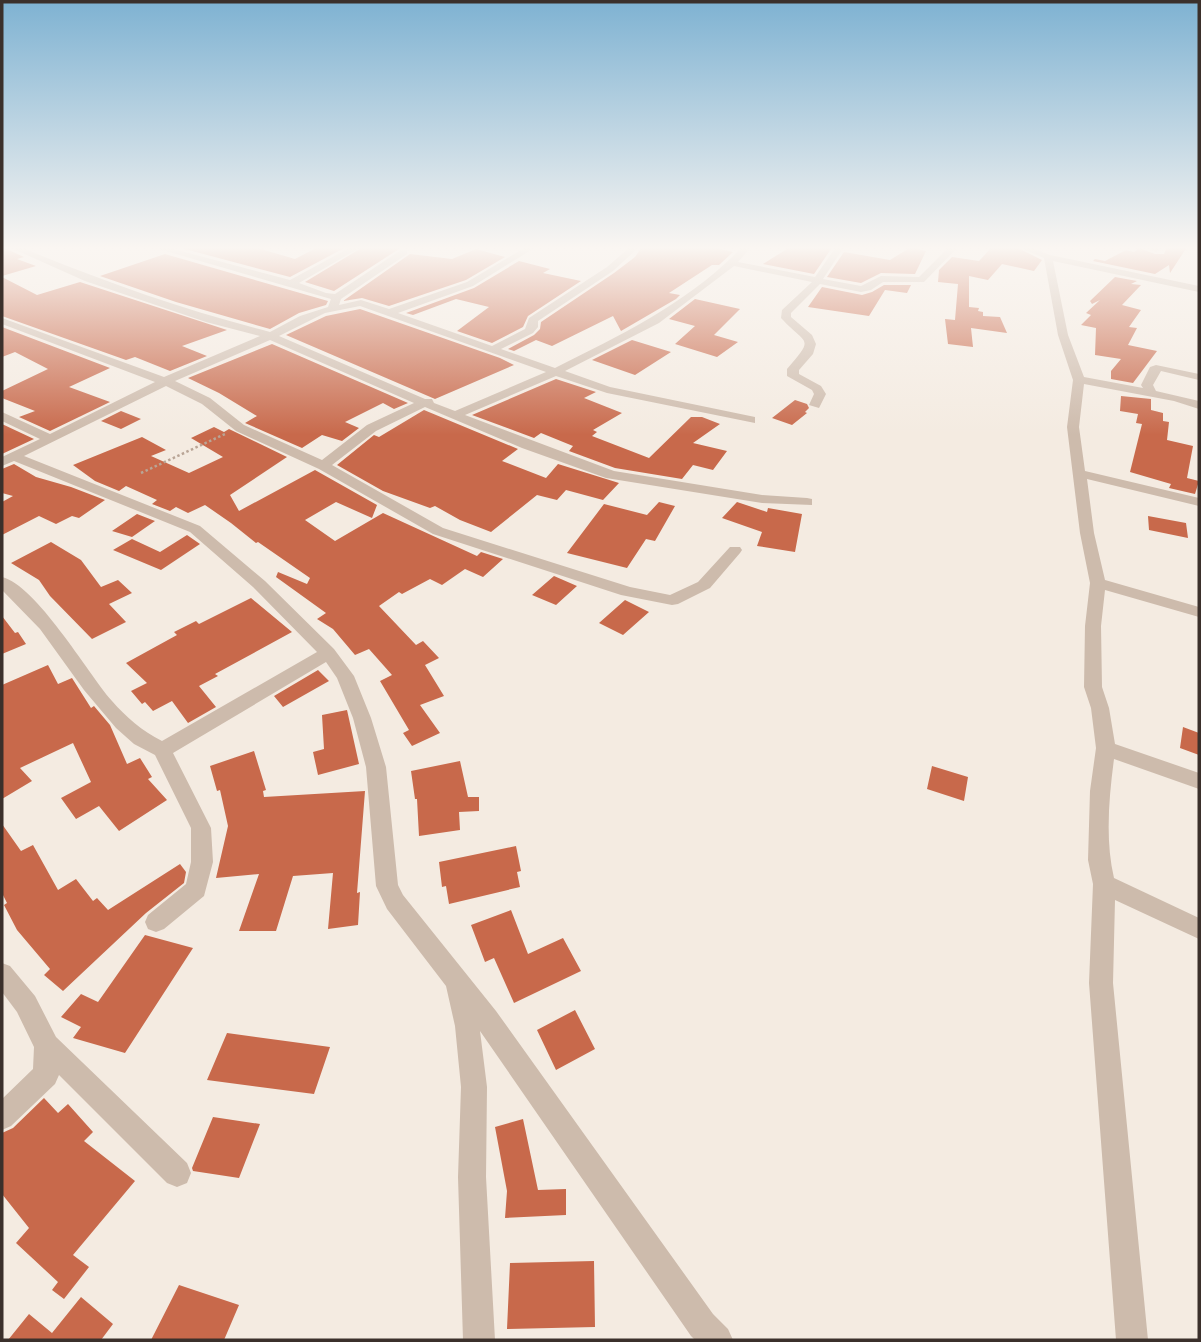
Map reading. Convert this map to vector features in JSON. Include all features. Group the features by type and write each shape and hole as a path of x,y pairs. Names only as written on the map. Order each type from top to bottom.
{"street":[{"path":"179,310 271,336 326,362 527,445 611,475 762,499 807,502"},
{"path":"8,459 47,438 141,396 165,381 271,336 304,318 330,310"},
{"path":"381,310 607,390 751,420"},
{"path":"391,313 400,310"},
{"path":"493,349 529,331 533,327 533,320 549,310"},
{"path":"456,415 553,373 655,321 670,310"},
{"path":"788,310 786,318 808,337 811,344 809,352 793,369 793,376 817,388 821,394 815,405"},
{"path":"1056,310 1079,380 1073,427 1087,533 1098,583 1093,626 1093,687 1100,708 1106,747 1100,791 1099,860 1104,884 1101,982 1132,1340"},
{"path":"2,321 165,381 206,401 240,428 324,466 438,531 627,592 672,600 704,585 735,550"},
{"path":"1152,393 1147,385 1154,369 1168,369 1199,377"},
{"path":"1079,380 1152,393 1199,405"},
{"path":"324,466 341,447 362,433 428,402"},
{"path":"2,416 47,438"},
{"path":"8,459 195,529 259,584 328,653 345,676 362,718 376,767 387,886 395,902 487,1020 694,1314 717,1340"},
{"path":"1081,474 1199,502"},
{"path":"2,582 31,608 112,712 140,741 162,750 201,828 202,862 196,889 156,922"},
{"path":"1098,583 1199,612"},
{"path":"162,750 328,653"},
{"path":"1106,747 1199,781"},
{"path":"1104,884 1199,929"},
{"path":"2,974 26,1004 47,1046 177,1173"},
{"path":"456,982 467,1026 474,1087 472,1177 479,1340"},
{"path":"2,1118 46,1074 47,1046"}],"path":[{"path":"141,473 240,428"}],"building":[{"path":"2,310 165,310 227,330 182,346 207,356 170,371 135,357 126,360 2,316"},
{"path":"203,310 310,310 270,329"},
{"path":"362,310 514,365 435,399 286,335 326,316"},
{"path":"415,310 427,310 413,315 406,313"},
{"path":"485,310 538,310 528,316 523,327 492,343 457,331"},
{"path":"559,310 658,310 621,331 613,316 552,346 536,340 514,351 508,349 534,335 540,329 541,322"},
{"path":"681,310 739,310 714,335 738,342 717,357 675,344 695,326 669,319"},
{"path":"826,310 873,310 869,316"},
{"path":"956,310 978,310 983,312 983,316 1000,317 1007,333 971,328 973,347 948,344 945,319 955,320"},
{"path":"1090,310 1141,310 1129,327 1137,328 1128,345 1157,351 1133,383 1111,379 1111,371 1121,359 1095,355 1096,328 1081,325 1091,315 1086,313"},
{"path":"2,327 110,368 69,387 110,402 50,431 19,417 35,411 2,398 2,391 48,369 15,352 2,357"},
{"path":"632,340 671,352 635,375 592,360"},
{"path":"272,344 408,403 394,409 383,403 345,422 359,428 342,441 322,435 302,448 245,423 257,416 188,378"},
{"path":"556,379 596,392 584,398 622,413 593,430 597,432 592,436 649,458 691,417 702,417 720,424 693,443 727,451 713,470 693,465 682,479 615,468 569,451 573,446 541,433 534,438 472,415"},
{"path":"1121,396 1151,399 1151,410 1163,413 1163,421 1169,422 1167,440 1193,446 1187,478 1199,481 1195,494 1169,488 1171,484 1130,472 1142,424 1136,423 1138,414 1120,411"},
{"path":"795,400 807,404 809,408 805,412 807,413 792,425 772,418"},
{"path":"424,410 518,449 502,461 546,478 558,464 619,483 603,500 566,490 557,500 537,495 491,532 460,520 435,506 430,508 383,491 337,465 374,435 379,437"},
{"path":"121,411 141,419 121,429 101,421"},
{"path":"2,424 34,439 2,454"},
{"path":"214,427 224,432 229,429 287,457 230,495 239,511 315,470 377,505 372,518 336,502 305,520 335,541 383,513 477,556 481,552 503,559 483,577 465,569 442,585 430,579 402,594 399,592 379,606 416,645 423,641 439,658 425,665 444,696 420,705 440,733 412,746 403,733 409,730 380,681 392,675 369,649 355,655 333,629 317,619 326,613 276,577 278,572 307,584 310,578 205,505 188,513 176,507 170,511 152,504 157,500 126,486 119,491 95,481 73,465 142,437 166,450 151,456 189,473 223,457 191,438"},
{"path":"14,464 36,477 105,500 79,518 72,516 56,524 39,516 2,535 2,502 13,496 2,493 2,469"},
{"path":"659,502 675,506 655,541 646,539 627,568 567,553 604,504 647,515"},
{"path":"737,502 767,512 768,508 802,514 795,552 757,546 762,532 722,518"},
{"path":"137,514 155,521 132,537 112,531"},
{"path":"1148,516 1186,523 1188,538 1149,530"},
{"path":"187,535 200,544 161,570 113,550 132,539 160,552"},
{"path":"51,542 81,560 101,587 118,580 132,593 109,604 126,622 92,639 50,596 39,580 11,563"},
{"path":"554,576 577,586 556,605 532,595"},
{"path":"251,598 292,632 215,674 218,676 199,686 216,707 188,723 172,701 153,711 145,702 142,704 131,691 147,683 126,663 177,635 174,632 196,621 199,624"},
{"path":"625,600 649,612 623,635 599,623"},
{"path":"2,616 26,644 2,654"},
{"path":"48,665 58,684 72,678 91,708 94,706 110,725 127,764 140,758 152,777 148,779 167,800 119,831 99,806 76,819 61,798 91,782 73,743 20,768 32,781 2,799 2,685"},
{"path":"318,670 329,681 283,707 274,696"},
{"path":"347,710 359,764 318,775 313,752 324,749 322,715"},
{"path":"1183,727 1199,733 1199,755 1180,748"},
{"path":"254,751 266,790 263,791 264,797 365,791 357,893 360,892 358,925 328,929 333,873 293,876 276,931 239,931 259,874 216,878 228,826 220,790 217,791 210,766"},
{"path":"460,761 468,797 479,797 479,811 459,812 460,830 419,836 417,799 411,771"},
{"path":"932,766 968,777 964,801 927,789"},
{"path":"2,824 21,851 33,845 58,890 76,879 93,901 97,898 108,910 180,864 186,872 184,883 146,913 63,991 44,975 50,969 17,930 4,905 7,903 2,893"},
{"path":"516,846 521,871 517,872 520,887 449,904 446,886 442,887 439,862"},
{"path":"511,910 528,954 563,938 581,971 514,1003 494,958 485,962 471,925"},
{"path":"145,935 193,948 125,1053 73,1038 81,1027 61,1017 81,994 98,1002"},
{"path":"575,1010 595,1049 556,1070 537,1030"},
{"path":"227,1033 330,1047 314,1094 207,1080"},
{"path":"44,1098 58,1113 68,1104 93,1132 84,1141 135,1181 73,1255 89,1267 64,1299 52,1290 58,1282 16,1243 29,1228 2,1194 2,1133 13,1128"},
{"path":"213,1117 260,1124 239,1178 193,1171"},
{"path":"523,1119 538,1190 566,1189 566,1215 505,1218 507,1191 495,1127"},
{"path":"594,1261 595,1327 507,1329 510,1263"},
{"path":"179,1285 239,1305 224,1340 151,1340"},
{"path":"81,1297 113,1324 101,1340 8,1340 29,1314 52,1333"}]}
